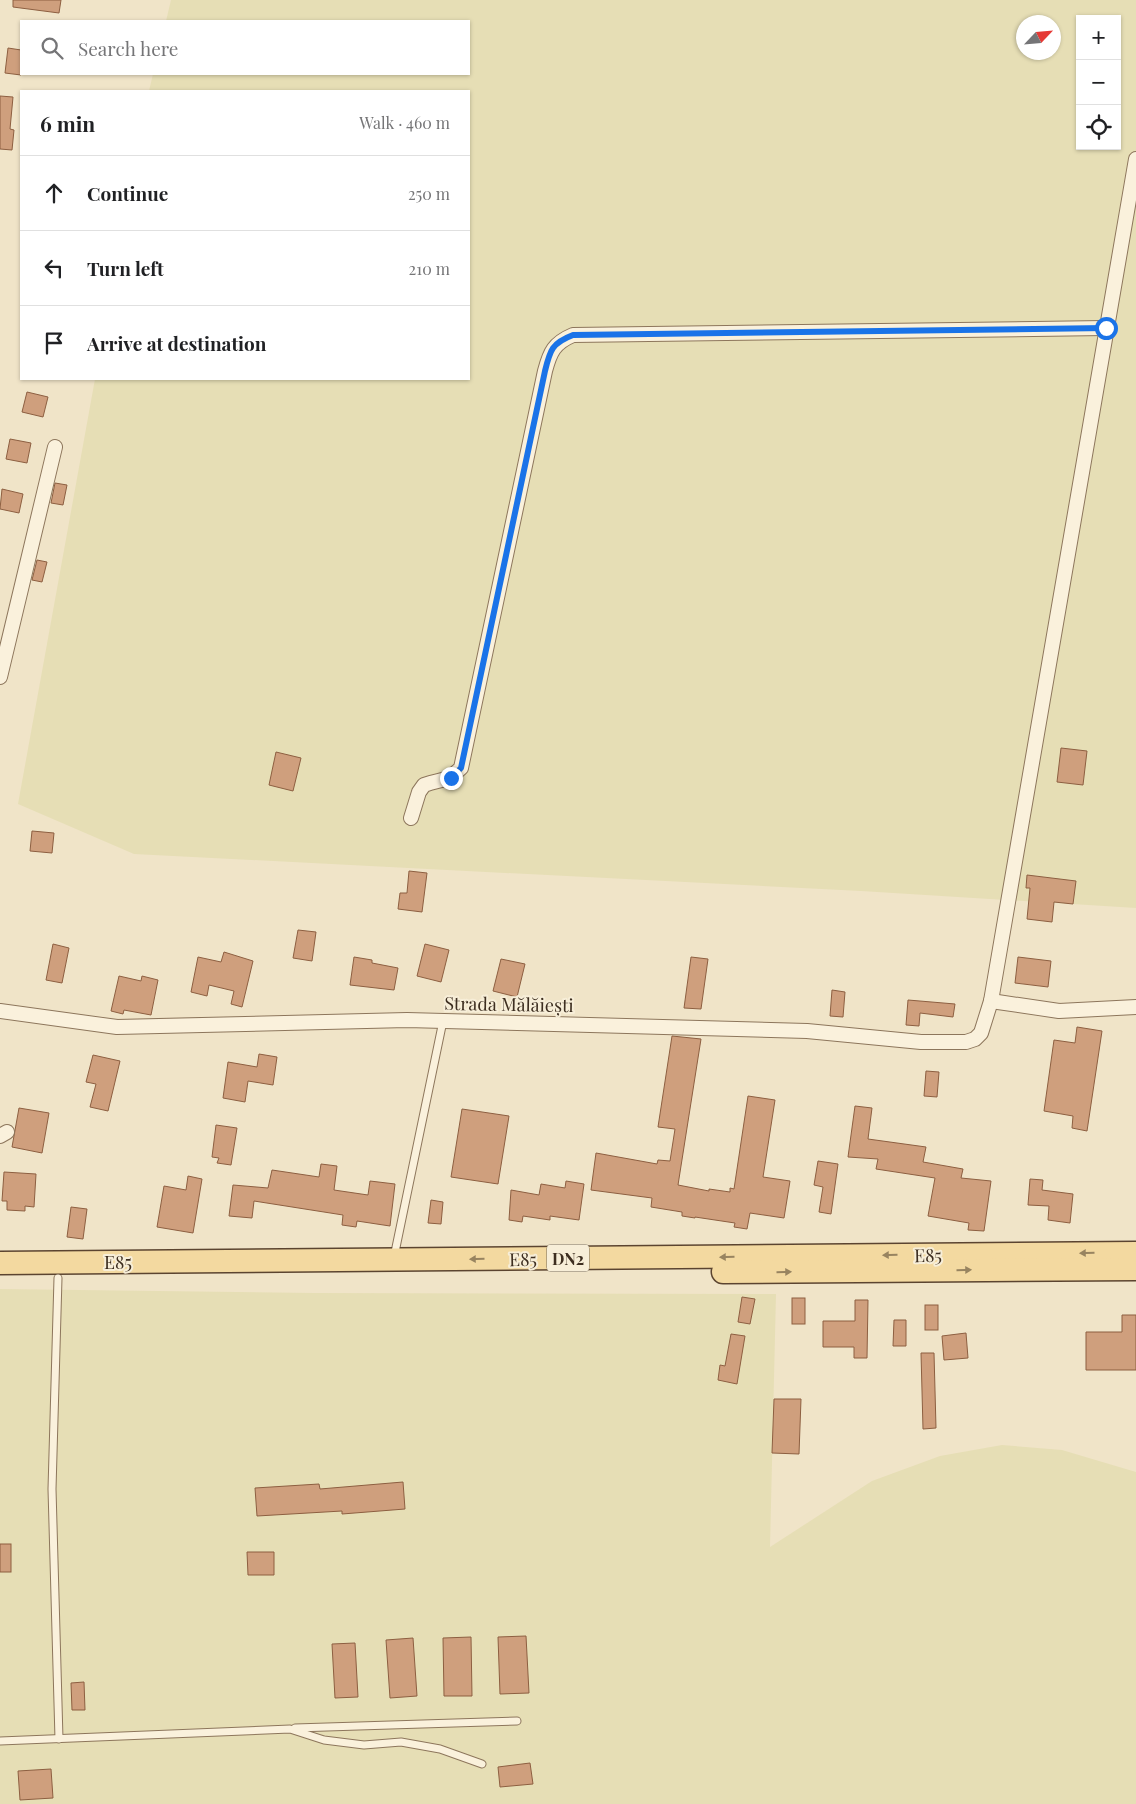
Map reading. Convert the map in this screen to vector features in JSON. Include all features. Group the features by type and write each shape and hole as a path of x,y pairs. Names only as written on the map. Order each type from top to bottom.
{"main road":[{"name":"E85","path":"0,1263 1136,1252"},
{"name":"E85","path":"0,1279 1136,1269"}],"street":[{"name":"Strada Mălăiești","path":"0,1011 117,1027 443,1021 807,1031 921,1042 966,1042 975,1040 982,1033 991,1001 1136,159"},
{"path":"411,818 419,792 424,785 451,778 461,768 545,371 550,351 560,340 573,335 1106,328"},
{"path":"0,677 55,447"},
{"path":"991,1001 1059,1011 1136,1007"}],"lane":[{"path":"393,1260 443,1021"},
{"path":"58,1278 52,1489 59,1739"},
{"path":"0,1741 290,1728 517,1721"},
{"path":"290,1728 324,1740 364,1744 401,1742 440,1749 482,1764"}],"shaded area":[{"path":"171,0 1136,0 1136,908 861,891 134,854 18,804 95,380 470,380 470,90 149,90 153,75 470,75 470,20 166,20"},
{"path":"0,1289 314,1293 776,1294 770,1547 872,1481 940,1456 1002,1445 1062,1450 1136,1472 1136,1804 0,1804"}],"building":[{"path":"13,0 61,0 59,13 13,7"},
{"path":"8,48 20,50 20,75 5,73"},
{"path":"0,96 13,97 10,129 14,130 12,150 0,149"},
{"path":"27,392 48,397 43,417 22,412"},
{"path":"10,439 31,443 27,463 6,459"},
{"path":"55,483 67,485 63,505 51,503"},
{"path":"2,489 23,494 19,513 0,509"},
{"path":"37,560 47,562 42,582 32,580"},
{"path":"1061,748 1087,751 1083,785 1057,782"},
{"path":"276,752 301,758 293,791 269,785"},
{"path":"32,831 54,833 52,853 30,851"},
{"path":"409,871 427,873 422,912 398,909 400,893 407,893"},
{"path":"1027,875 1076,881 1073,904 1054,902 1052,922 1027,919 1030,888 1026,888"},
{"path":"298,930 316,932 312,961 293,958"},
{"path":"53,944 69,948 62,983 46,980"},
{"path":"425,944 449,950 441,982 417,976"},
{"path":"224,952 253,961 242,1007 231,1004 234,991 209,985 207,996 191,992 198,957 221,962"},
{"path":"354,957 398,968 394,990 350,985"},
{"path":"691,957 708,959 701,1009 684,1008"},
{"path":"1018,957 1051,961 1048,987 1015,983"},
{"path":"501,959 525,964 517,997 493,991"},
{"path":"119,976 141,981 142,976 158,980 151,1015 124,1010 123,1014 111,1011"},
{"path":"832,990 845,992 843,1017 830,1016"},
{"path":"908,1000 955,1004 953,1017 920,1013 919,1026 906,1025"},
{"path":"1077,1027 1102,1031 1087,1131 1072,1128 1073,1116 1044,1111 1054,1040 1075,1043"},
{"path":"672,1036 701,1039 678,1185 709,1191 709,1189 730,1192 730,1188 734,1189 748,1096 775,1100 763,1177 790,1181 784,1218 750,1213 747,1229 734,1227 735,1223 682,1216 682,1212 651,1207 652,1198 591,1190 596,1153 657,1164 658,1160 670,1161 675,1129 658,1127"},
{"path":"259,1054 277,1057 273,1085 248,1081 245,1102 223,1098 228,1062 257,1067"},
{"path":"93,1055 120,1061 108,1111 90,1107 96,1084 86,1082"},
{"path":"926,1071 939,1072 937,1097 924,1096"},
{"path":"855,1106 872,1108 868,1139 926,1147 923,1162 963,1169 961,1178 991,1181 984,1231 968,1230 969,1223 928,1216 935,1178 876,1169 878,1159 848,1157"},
{"path":"19,1108 49,1113 42,1153 12,1147"},
{"path":"462,1109 509,1116 498,1184 451,1177"},
{"path":"216,1125 237,1128 231,1165 217,1163 219,1158 212,1157"},
{"path":"818,1161 838,1164 831,1214 819,1212 823,1187 814,1185"},
{"path":"321,1164 337,1166 334,1190 368,1195 370,1181 395,1184 390,1226 357,1221 356,1227 342,1225 343,1215 254,1201 252,1218 229,1216 233,1185 268,1188 272,1170 319,1177"},
{"path":"4,1172 36,1174 34,1207 25,1206 25,1211 7,1210 7,1201 2,1201"},
{"path":"188,1176 202,1179 193,1233 157,1227 164,1186 186,1190"},
{"path":"1030,1179 1043,1180 1042,1190 1073,1194 1070,1223 1048,1220 1049,1206 1028,1205"},
{"path":"566,1181 584,1184 579,1220 550,1216 550,1220 523,1216 522,1222 509,1220 511,1190 539,1195 541,1184 565,1188"},
{"path":"431,1200 443,1202 441,1224 428,1223"},
{"path":"71,1207 87,1209 83,1239 67,1237"},
{"path":"742,1297 755,1299 750,1324 738,1322"},
{"path":"792,1298 805,1298 805,1324 792,1324"},
{"path":"855,1300 868,1300 867,1358 854,1358 854,1347 823,1347 823,1321 855,1321"},
{"path":"925,1305 938,1305 938,1330 925,1330"},
{"path":"1122,1315 1136,1315 1136,1370 1086,1370 1086,1332 1122,1332"},
{"path":"894,1320 906,1320 906,1346 893,1346"},
{"path":"966,1333 968,1358 944,1360 942,1336"},
{"path":"731,1334 745,1336 737,1384 718,1380 720,1365 725,1366"},
{"path":"921,1353 934,1353 936,1428 923,1429"},
{"path":"774,1399 801,1399 799,1454 772,1453"},
{"path":"403,1482 405,1509 342,1514 342,1511 257,1516 255,1488 319,1484 320,1489"},
{"path":"0,1544 11,1544 11,1572 0,1572"},
{"path":"247,1552 274,1552 274,1575 248,1575"},
{"path":"526,1636 529,1693 500,1694 498,1637"},
{"path":"471,1637 472,1696 444,1696 443,1638"},
{"path":"413,1638 417,1696 390,1698 386,1640"},
{"path":"355,1643 358,1697 335,1698 332,1644"},
{"path":"84,1682 85,1710 72,1710 71,1683"},
{"path":"530,1763 533,1784 500,1787 498,1767"},
{"path":"51,1769 53,1798 20,1800 18,1771"}],"route":[{"path":"451,778 461,768 545,371 550,351 560,340 573,335 1106,328"}]}
